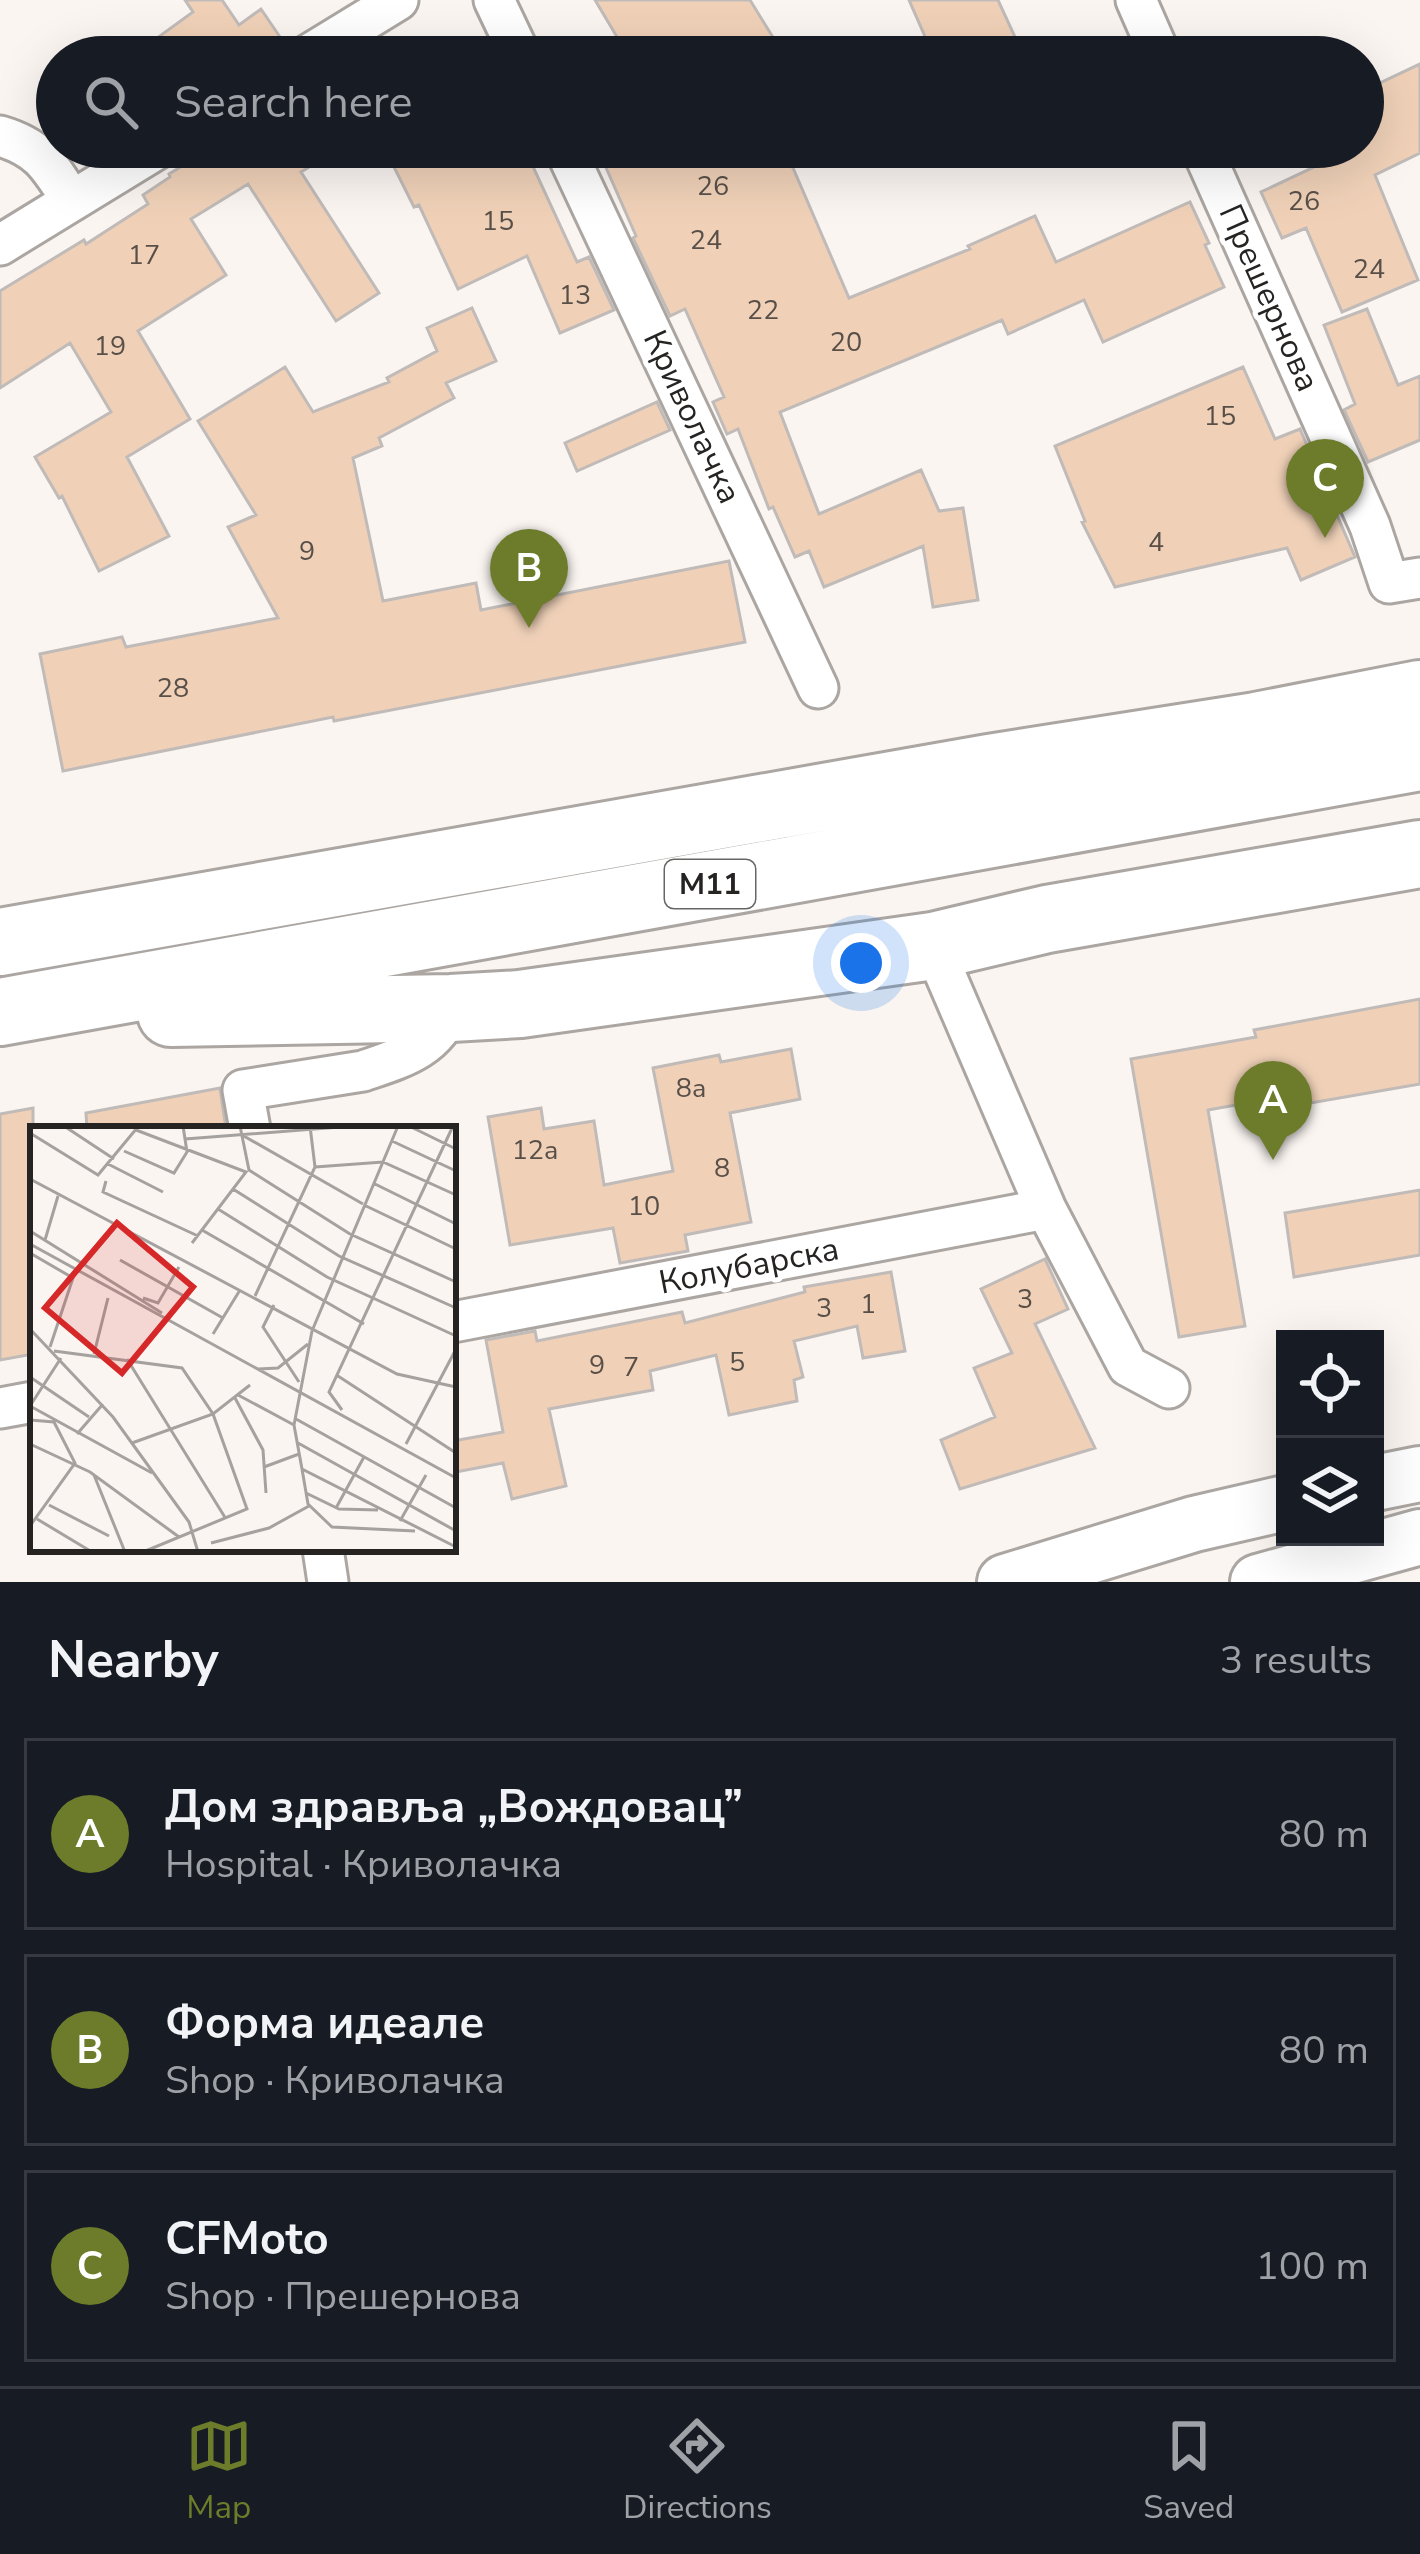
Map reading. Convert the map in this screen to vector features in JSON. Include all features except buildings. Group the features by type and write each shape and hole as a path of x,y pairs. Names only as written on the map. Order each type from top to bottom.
{"highway":[{"name":"M11","path":"0,942 1420,694"},
{"name":"M11","path":"0,1012 1420,757"},
{"path":"0,1022 227,1010 520,1004 933,946 1048,919 1420,854"}],"main road":[{"path":"1384,1481 1420,1474"},
{"path":"1005,1582 1195,1524 1276,1505"},
{"path":"1258,1582 1420,1537"}],"street":[{"path":"339,36 398,0"},
{"path":"494,0 511,36"},
{"path":"1136,0 1152,36"},
{"path":"0,136 36,152"},
{"path":"50,168 72,202"},
{"path":"0,245 126,168"},
{"name":"Криволачка","path":"574,168 818,688"},
{"name":"Прешернова","path":"1211,168 1370,526 1404,580"},
{"path":"933,946 1046,1209 1128,1366 1169,1388"},
{"path":"249,1126 243,1090 363,1072 436,1037 451,1008"},
{"name":"Колубарска","path":"456,1321 1046,1209"},
{"path":"0,1408 30,1403"},
{"path":"323,1552 328,1582"}],"place":[{"name":"CFMoto","path":"1325,538"},
{"name":"Форма идеале","path":"529,628"},
{"name":"Дом здравља „Вождовац”","path":"1273,1160"}]}
